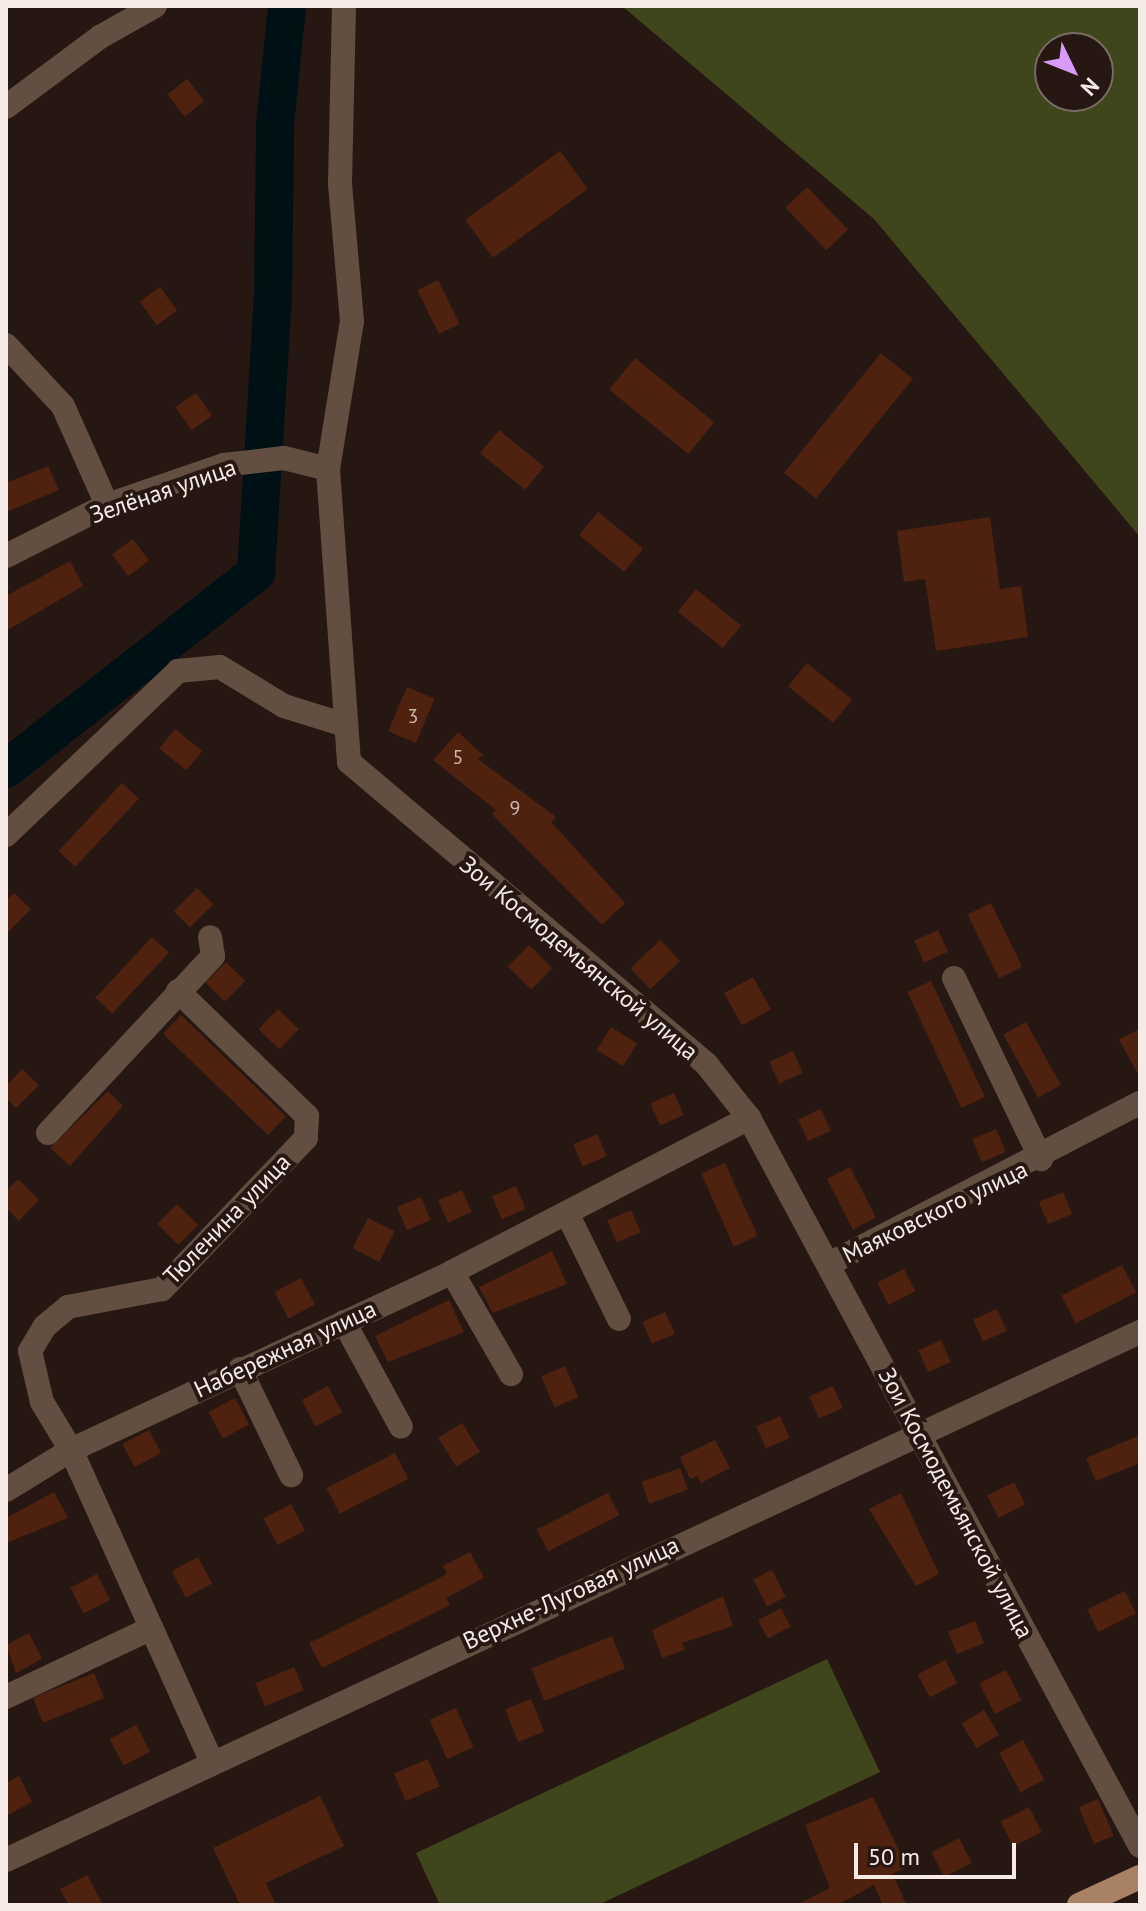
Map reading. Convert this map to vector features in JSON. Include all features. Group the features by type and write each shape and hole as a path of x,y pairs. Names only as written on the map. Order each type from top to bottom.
{"main road":[{"path":"1079,1905 1140,1877"}],"street":[{"path":"6,107 100,37 155,6"},
{"name":"Зои Космодемьянской улица","path":"344,6 340,184 352,321 328,469 349,762 707,1065 749,1118 1140,1846"},
{"path":"6,345 63,406 107,505"},
{"name":"Зелёная улица","path":"6,556 107,505 224,465 284,458 328,469"},
{"path":"6,835 178,671 220,667 284,706 345,725"},
{"path":"48,1133 213,956 210,937"},
{"name":"Маяковского улица","path":"954,978 1041,1159"},
{"name":"Тюленина улица","path":"178,991 307,1116 306,1138 162,1289 68,1307 45,1326 30,1351 33,1378 71,1450 212,1763"},
{"name":"Маяковского улица","path":"829,1264 1041,1159 1140,1103"},
{"name":"Набережная улица","path":"6,1490 71,1450 452,1272 749,1118"},
{"path":"567,1213 619,1319"},
{"path":"452,1272 511,1374"},
{"path":"344,1322 401,1427"},
{"name":"Верхне-Луговая улица","path":"6,1860 917,1431 1140,1332"},
{"path":"240,1369 291,1475"},
{"path":"6,1697 152,1628"}],"green space":[{"path":"622,6 1140,6 1140,537 874,219"},
{"path":"827,1659 880,1772 598,1905 440,1905 416,1853"}],"building":[{"path":"187,79 204,101 185,116 167,94"},
{"path":"560,151 588,189 493,258 465,220"},
{"path":"807,187 848,229 826,250 785,208"},
{"path":"438,280 459,324 439,334 417,290"},
{"path":"160,287 177,310 157,325 140,302"},
{"path":"881,353 913,379 816,498 784,473"},
{"path":"635,358 714,422 688,454 609,390"},
{"path":"196,393 212,416 192,430 176,407"},
{"path":"499,430 544,467 525,490 480,453"},
{"path":"48,466 59,490 6,512 6,483"},
{"path":"598,512 643,549 624,572 579,535"},
{"path":"990,517 1000,589 1021,586 1028,637 936,651 925,579 904,582 897,531"},
{"path":"133,539 149,561 128,576 112,554"},
{"path":"70,561 83,586 6,631 6,596"},
{"path":"696,589 741,626 723,648 678,612"},
{"path":"807,663 852,700 833,723 788,686"},
{"path":"407,687 435,699 416,743 388,731"},
{"path":"175,729 202,751 186,770 159,748"},
{"path":"458,732 483,755 478,759 556,817 551,822 625,903 602,925 492,814 496,810 433,760"},
{"path":"122,783 139,799 75,867 59,851"},
{"path":"197,888 213,904 190,928 174,911"},
{"path":"14,893 31,909 6,934 6,901"},
{"path":"991,903 1022,967 999,978 968,914"},
{"path":"938,930 948,952 924,963 914,941"},
{"path":"152,937 169,953 112,1013 95,998"},
{"path":"660,940 680,961 651,989 631,968"},
{"path":"529,945 552,968 531,990 508,966"},
{"path":"226,962 245,981 225,1002 205,983"},
{"path":"753,977 771,1009 742,1025 724,993"},
{"path":"931,981 985,1097 962,1108 907,992"},
{"path":"278,1009 299,1029 279,1049 259,1029"},
{"path":"181,1015 286,1116 268,1135 163,1034"},
{"path":"1026,1022 1061,1085 1038,1098 1003,1035"},
{"path":"611,1027 637,1043 623,1066 597,1050"},
{"path":"1140,1029 1140,1078 1119,1039"},
{"path":"793,1051 803,1073 779,1084 769,1062"},
{"path":"22,1069 39,1085 16,1108 6,1098 6,1086"},
{"path":"108,1091 123,1106 70,1166 50,1148"},
{"path":"674,1093 684,1115 660,1126 650,1104"},
{"path":"821,1109 831,1131 808,1141 798,1119"},
{"path":"996,1129 1006,1152 982,1162 972,1139"},
{"path":"597,1134 607,1156 583,1167 573,1145"},
{"path":"725,1163 758,1236 734,1247 701,1174"},
{"path":"850,1167 876,1218 853,1230 827,1179"},
{"path":"18,1179 39,1200 19,1221 6,1208 6,1191"},
{"path":"516,1186 526,1209 502,1219 492,1196"},
{"path":"462,1190 472,1212 448,1223 438,1201"},
{"path":"1063,1192 1072,1214 1048,1224 1039,1202"},
{"path":"421,1197 431,1220 407,1230 397,1207"},
{"path":"177,1204 198,1225 178,1245 157,1224"},
{"path":"631,1210 641,1232 617,1243 607,1221"},
{"path":"368,1218 395,1232 379,1262 353,1248"},
{"path":"552,1251 567,1284 493,1313 479,1287"},
{"path":"1122,1265 1136,1293 1075,1323 1061,1296"},
{"path":"904,1269 915,1291 889,1305 877,1283"},
{"path":"301,1278 315,1304 289,1319 275,1292"},
{"path":"449,1300 464,1332 388,1362 375,1336"},
{"path":"997,1309 1007,1331 983,1342 973,1320"},
{"path":"665,1312 675,1334 652,1344 642,1322"},
{"path":"941,1340 951,1362 928,1372 918,1350"},
{"path":"565,1366 578,1397 554,1407 541,1376"},
{"path":"328,1386 342,1412 316,1427 302,1400"},
{"path":"833,1386 843,1408 819,1419 809,1397"},
{"path":"235,1398 249,1424 223,1439 209,1412"},
{"path":"780,1416 790,1438 766,1449 756,1427"},
{"path":"462,1423 480,1452 456,1467 438,1438"},
{"path":"149,1430 161,1453 135,1467 123,1444"},
{"path":"1140,1435 1140,1463 1096,1481 1086,1458"},
{"path":"715,1440 730,1468 701,1483 697,1476 690,1479 680,1457"},
{"path":"395,1453 408,1479 340,1514 326,1488"},
{"path":"680,1468 688,1490 649,1504 641,1482"},
{"path":"1014,1482 1025,1504 999,1518 987,1496"},
{"path":"54,1492 68,1518 6,1543 6,1518"},
{"path":"608,1493 619,1515 548,1552 537,1529"},
{"path":"901,1493 939,1574 916,1586 869,1509"},
{"path":"291,1504 305,1530 278,1545 264,1519"},
{"path":"470,1552 484,1578 446,1598 450,1605 322,1668 309,1643 447,1574 443,1566"},
{"path":"198,1557 212,1583 186,1598 172,1571"},
{"path":"772,1570 786,1597 767,1606 753,1580"},
{"path":"97,1574 110,1600 83,1613 70,1588"},
{"path":"1125,1591 1136,1613 1098,1632 1087,1609"},
{"path":"723,1596 733,1626 682,1643 685,1650 662,1658 652,1630"},
{"path":"781,1608 791,1627 768,1639 758,1620"},
{"path":"975,1621 984,1643 957,1654 948,1632"},
{"path":"29,1633 42,1659 16,1673 6,1645"},
{"path":"612,1636 625,1668 544,1701 531,1669"},
{"path":"945,1660 957,1683 930,1698 918,1675"},
{"path":"294,1667 304,1690 265,1706 255,1683"},
{"path":"1006,1670 1021,1700 995,1714 979,1684"},
{"path":"94,1673 104,1698 43,1723 33,1698"},
{"path":"531,1699 544,1731 518,1742 505,1709"},
{"path":"456,1708 473,1747 447,1759 430,1720"},
{"path":"984,1710 999,1735 977,1748 962,1723"},
{"path":"136,1725 150,1751 124,1766 110,1739"},
{"path":"1023,1740 1044,1780 1020,1792 999,1753"},
{"path":"428,1759 440,1787 406,1801 394,1773"},
{"path":"19,1776 32,1802 6,1816 6,1783"},
{"path":"320,1796 344,1846 266,1883 276,1905 240,1905 213,1848"},
{"path":"873,1797 907,1867 892,1874 907,1905 883,1905 874,1885 837,1905 796,1905 830,1888 805,1825"},
{"path":"1098,1799 1114,1836 1094,1844 1079,1807"},
{"path":"1029,1807 1042,1832 1013,1846 1000,1822"},
{"path":"959,1838 972,1863 944,1877 931,1852"},
{"path":"87,1875 103,1905 69,1905 60,1889"}],"waterway":[{"path":"6,769 256,573 273,297 275,125 287,6"}]}
